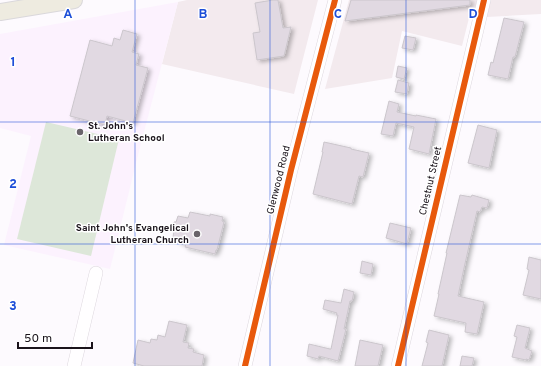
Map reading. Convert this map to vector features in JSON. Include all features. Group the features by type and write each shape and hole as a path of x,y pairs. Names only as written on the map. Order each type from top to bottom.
{"main road":[{"path":"3,8 74,0"}],"street":[{"name":"Glenwood Road","path":"245,366 298,142 335,0"},
{"name":"Chestnut Street","path":"398,366 484,0"},
{"path":"74,366 96,273"}],"shaded area":[{"path":"187,0 318,0 294,94 162,64 178,2"},
{"path":"349,0 541,0 541,14 469,18 462,46 402,31 392,78 325,89"},
{"name":"St. John's Lutheran School","path":"178,2 110,269 4,245 31,136 0,128 0,34"}],"green space":[{"path":"46,122 119,139 91,256 17,239"}],"building":[{"path":"278,0 283,28 291,27 284,56 257,60 253,33 260,32 255,3"},
{"path":"351,0 470,0 470,5 345,21"},
{"path":"504,18 524,22 508,79 488,75 491,62 493,63"},
{"path":"123,30 137,34 132,52 139,54 136,65 148,68 133,123 107,116 105,125 70,116 90,40 112,46 114,38 120,40"},
{"path":"405,36 416,38 413,50 402,48"},
{"path":"398,66 407,68 404,79 396,77"},
{"path":"398,80 409,83 407,94 395,92"},
{"path":"389,101 399,104 397,112 436,119 429,154 409,149 414,127 396,123 393,136 381,134"},
{"path":"478,125 497,130 489,168 468,163"},
{"path":"324,142 369,153 363,177 359,176 352,204 313,194"},
{"path":"460,195 471,197 472,195 489,200 487,208 482,207 480,212 477,211 458,296 484,302 477,334 465,332 466,323 434,316 446,253"},
{"name":"Saint John's Evangelical Lutheran Church","path":"190,212 223,217 222,221 224,222 215,254 185,247 186,244 178,242 178,239 173,237 174,231 172,231 174,222 176,222 178,216 188,218"},
{"path":"390,223 411,228 407,244 386,238"},
{"path":"529,257 541,260 541,299 523,295 529,270 527,269"},
{"path":"362,261 373,264 371,275 360,273"},
{"path":"344,289 354,292 352,301 350,301 344,329 346,329 338,361 319,356 318,359 307,356 309,344 331,349 338,315 336,315 337,313 323,309 325,300 341,303"},
{"path":"169,321 187,325 183,342 189,343 188,348 194,349 193,352 204,355 202,366 144,366 133,363 138,340 150,343 151,339 157,340 158,335 165,337"},
{"path":"517,325 530,328 525,348 532,351 529,360 512,357 517,337 514,336"},
{"path":"429,330 449,335 442,366 422,366 428,343 426,342"},
{"path":"360,340 383,345 378,366 355,366"},
{"path":"462,356 474,358 472,366 460,366"}],"cycle path":[{"path":"245,366 291,170 335,0"},
{"path":"398,366 484,0"}],"place":[{"name":"St. John's Lutheran School","path":"80,132"},
{"name":"Saint John's Evangelical Lutheran Church","path":"197,234"}]}
